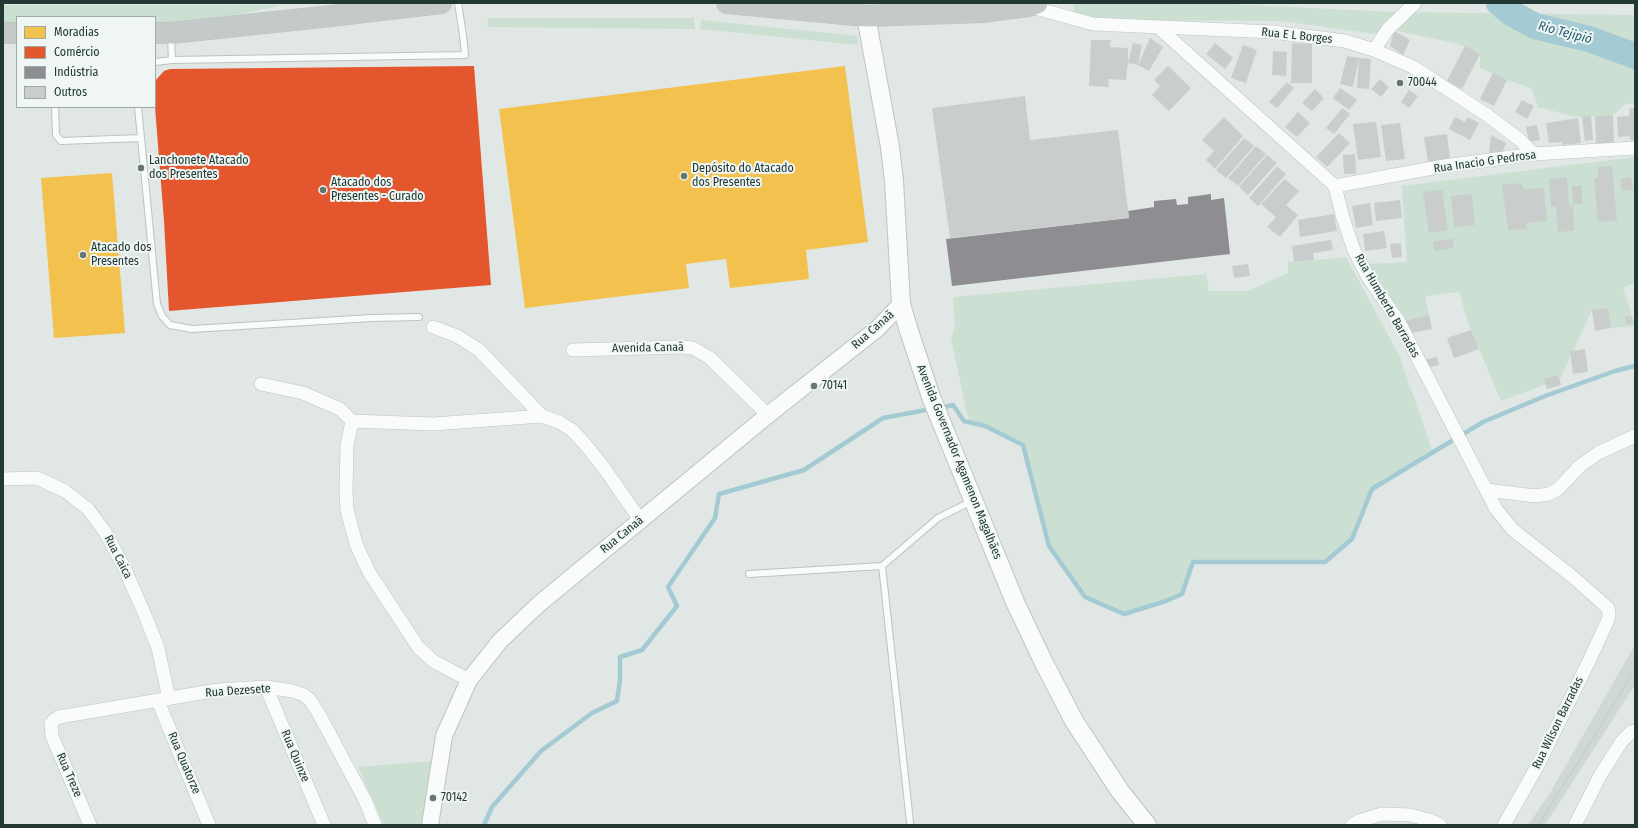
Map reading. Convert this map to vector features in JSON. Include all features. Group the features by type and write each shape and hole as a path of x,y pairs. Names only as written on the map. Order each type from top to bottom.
{"highway":[{"path":"163,33 440,3"},
{"path":"728,3 866,16 982,12 1032,4"},
{"path":"3,33 16,33"}],"main road":[{"name":"Avenida Governador Agamenon Magalhães","path":"866,16 890,147 894,181 902,304 930,397 1018,608 1043,661 1071,714 1120,791 1146,825"}],"street":[{"path":"1374,50 1388,29 1415,3"},
{"name":"Rua E L Borges","path":"1032,4 1093,24 1273,32 1345,41 1374,50 1413,67 1453,92 1520,140 1534,154"},
{"path":"1158,27 1335,186"},
{"name":"Rua Inacio G Pedrosa","path":"1335,186 1444,166 1534,154 1635,148"},
{"name":"Rua Humberto Barradas","path":"1335,186 1343,218 1354,250 1368,277 1399,322 1496,509 1503,520 1513,530 1604,602 1608,608 1608,620"},
{"name":"Rua Canaã","path":"430,825 444,736 469,680 500,641 539,604 768,415 877,329 902,304"},
{"path":"433,327 457,336 479,350 542,416"},
{"name":"Avenida Canaã","path":"573,350 681,346 693,348 710,358 768,415"},
{"path":"261,384 304,393 340,409 352,421 433,424 542,416 559,422 572,430 585,444 641,521"},
{"path":"352,421 347,446 346,491 347,510 356,544 369,572 418,647 433,661 469,680"},
{"path":"1487,490 1535,496 1549,494 1558,489 1580,466 1598,453 1635,436"},
{"name":"Rua Caica","path":"3,479 37,478 65,491 88,509 105,532 124,567 158,648 164,700"},
{"name":"Rua Wilson Barradas","path":"1504,825 1538,765 1608,620"},
{"name":"Rua Dezesete","path":"51,724 59,717 218,690 266,687 293,691 304,695 310,700 319,714 365,800 375,825"},
{"name":"Rua Quinze","path":"266,687 324,825"},
{"name":"Rua Quatorze","path":"164,700 209,825"},
{"name":"Rua Treze","path":"51,724 52,736 90,825"},
{"path":"1575,825 1601,774 1622,741 1631,732 1635,731"},
{"path":"1352,825 1359,821 1382,814 1410,815 1429,820 1440,825"}],"lane":[{"path":"156,62 172,60 465,55 458,3"},
{"path":"163,33 172,60"},
{"path":"55,108 56,135 61,141 141,138"},
{"path":"138,108 157,304 162,316 170,325 192,329 372,318 419,317"},
{"path":"749,574 882,566 938,518 973,500"},
{"path":"882,566 910,822"}],"shaded area":[{"path":"1635,645 1635,685 1545,825 1528,825 1550,793"}],"green space":[{"path":"799,3 981,3 869,9"},
{"path":"1208,3 1393,12 1635,15 1635,105 1627,103 1613,115 1582,117 1572,116 1538,107 1531,88 1507,80 1480,68 1480,54 1459,44 1388,29 1382,28 1374,34 1281,21 1120,20 1098,19 1075,15 1073,4"},
{"path":"3,5 284,5 186,25 156,25 156,16 16,16 16,27 3,27"},
{"path":"488,18 694,18 695,29 487,27"},
{"path":"701,20 857,36 858,45 700,29"},
{"path":"1635,157 1635,282 1623,288 1635,326 1611,328 1607,308 1592,310 1560,379 1501,401 1469,325 1459,292 1425,296 1429,315 1404,321 1368,264 1407,262 1402,186"},
{"path":"1346,257 1400,357 1433,453 1372,489 1352,539 1325,562 1193,562 1182,594 1166,601 1124,614 1085,597 1049,546 1023,445 985,426 971,423 967,414 951,338 955,327 953,297 1206,274 1209,291 1248,291 1288,273 1288,262"},
{"path":"433,761 423,825 384,825 358,767"}],"building: Moradias":[{"name":"Depósito do Atacado dos Presentes","path":"845,66 868,242 806,250 809,279 730,288 726,259 686,264 689,288 525,308 499,109"},
{"name":"Atacado dos Presentes","path":"112,173 125,333 54,338 41,178"}],"building: Comércio":[{"name":"Atacado dos Presentes - Curado","path":"474,66 491,285 169,311 155,108 156,80 164,71 170,69"}],"building: Indústria":[{"path":"1211,194 1211,200 1224,198 1230,254 952,286 946,239 1129,218 1128,211 1154,207 1154,201 1176,199 1177,205 1188,204 1188,197"}],"building: Outros":[{"path":"1394,31 1410,40 1403,55 1390,46"},
{"path":"1150,38 1163,47 1149,71 1138,65"},
{"path":"1091,40 1111,40 1110,47 1128,48 1126,80 1108,79 1109,87 1089,86"},
{"path":"1133,43 1142,45 1138,65 1128,63"},
{"path":"1215,43 1233,58 1225,69 1206,54"},
{"path":"1292,43 1312,44 1312,83 1291,83"},
{"path":"1243,45 1257,50 1246,83 1231,78"},
{"path":"1465,46 1480,54 1462,89 1447,81"},
{"path":"1273,51 1287,52 1286,76 1272,75"},
{"path":"1347,56 1359,58 1353,87 1340,84"},
{"path":"1359,58 1371,59 1369,89 1357,88"},
{"path":"1168,66 1191,88 1169,111 1152,95 1160,86 1154,80"},
{"path":"1493,73 1507,80 1494,106 1480,99"},
{"path":"1380,79 1389,87 1381,97 1371,89"},
{"path":"1287,82 1294,88 1277,108 1269,102"},
{"path":"1340,88 1357,100 1349,110 1333,98"},
{"path":"1315,89 1324,98 1312,111 1302,103"},
{"path":"1409,90 1418,96 1409,108 1401,102"},
{"path":"1025,96 1030,140 1118,130 1129,218 950,238 932,108"},
{"path":"1522,100 1534,106 1527,119 1515,112"},
{"path":"1342,108 1350,114 1334,134 1326,128"},
{"path":"1630,108 1635,108 1635,140 1630,140 1630,136 1618,137 1617,117 1629,116"},
{"path":"1298,112 1310,123 1297,137 1285,127"},
{"path":"1613,115 1614,144 1596,145 1595,116"},
{"path":"1591,116 1593,140 1585,141 1582,117"},
{"path":"1224,117 1243,136 1215,169 1206,160 1214,151 1202,140"},
{"path":"1455,117 1465,122 1468,117 1479,123 1470,140 1449,129"},
{"path":"1578,118 1581,143 1563,145 1562,142 1549,143 1546,123"},
{"path":"1376,122 1381,157 1358,160 1353,124"},
{"path":"1400,123 1405,159 1386,161 1381,125"},
{"path":"1537,125 1540,140 1529,142 1526,127"},
{"path":"1339,133 1350,143 1327,167 1316,157"},
{"path":"1447,134 1450,159 1428,162 1424,137"},
{"path":"1491,135 1506,143 1502,153 1489,153"},
{"path":"1244,138 1254,146 1226,178 1216,170"},
{"path":"1256,146 1266,154 1238,186 1228,178"},
{"path":"1355,154 1356,174 1344,174 1343,155"},
{"path":"1267,155 1277,163 1248,195 1239,187"},
{"path":"1277,166 1286,174 1258,206 1249,198"},
{"path":"1612,166 1617,221 1598,222 1594,178 1598,177 1598,167"},
{"path":"1567,177 1569,206 1573,204 1574,231 1558,232 1556,207 1551,207 1549,179"},
{"path":"1631,177 1633,190 1622,191 1620,179"},
{"path":"1285,179 1299,191 1286,205 1298,215 1280,237 1267,227 1276,217 1261,204"},
{"path":"1521,183 1523,189 1544,188 1547,221 1526,223 1527,229 1508,230 1502,185"},
{"path":"1572,186 1582,186 1582,204 1573,204"},
{"path":"1442,190 1448,230 1429,233 1423,192"},
{"path":"1472,194 1475,225 1454,227 1451,196"},
{"path":"1400,200 1402,218 1376,221 1374,203"},
{"path":"1370,203 1373,225 1356,228 1352,206"},
{"path":"1334,214 1337,231 1300,237 1298,220"},
{"path":"1384,231 1387,248 1365,251 1363,234"},
{"path":"1453,239 1454,248 1434,251 1433,241"},
{"path":"1331,240 1333,250 1313,253 1314,260 1294,262 1292,246"},
{"path":"1401,243 1402,257 1392,258 1390,244"},
{"path":"1248,264 1250,276 1234,278 1232,266"},
{"path":"1608,308 1611,328 1595,331 1592,310"},
{"path":"1429,315 1432,329 1412,333 1404,321"},
{"path":"1632,316 1633,323 1626,325 1625,317"},
{"path":"1471,330 1479,349 1454,358 1447,338"},
{"path":"1585,349 1588,372 1573,374 1570,351"},
{"path":"1437,357 1439,365 1427,368 1425,360"},
{"path":"1558,375 1561,385 1547,389 1544,379"}],"waterway":[{"name":"Rio Tejipió","path":"1499,3 1511,13 1535,26 1589,39 1635,56"},
{"path":"941,408 953,405 964,421 985,426 1023,445 1049,546 1085,597 1124,614 1166,601 1182,594 1193,562 1325,562 1352,539 1372,489 1483,422 1545,396 1615,371 1635,366"},
{"path":"484,825 492,807 541,751 592,713 617,701 620,680 620,657 642,650 677,606 668,587 715,518 719,494 804,470 883,418 931,409"}],"tram line":[{"path":"1538,825 1635,669"}],"place":[{"name":"70044","path":"1400,83"},
{"name":"Lanchonete Atacado dos Presentes","path":"141,168"},
{"name":"Depósito do Atacado dos Presentes","path":"684,176"},
{"name":"Atacado dos Presentes - Curado","path":"323,190"},
{"name":"Atacado dos Presentes","path":"83,255"},
{"name":"70141","path":"814,386"},
{"name":"70142","path":"433,798"}]}
